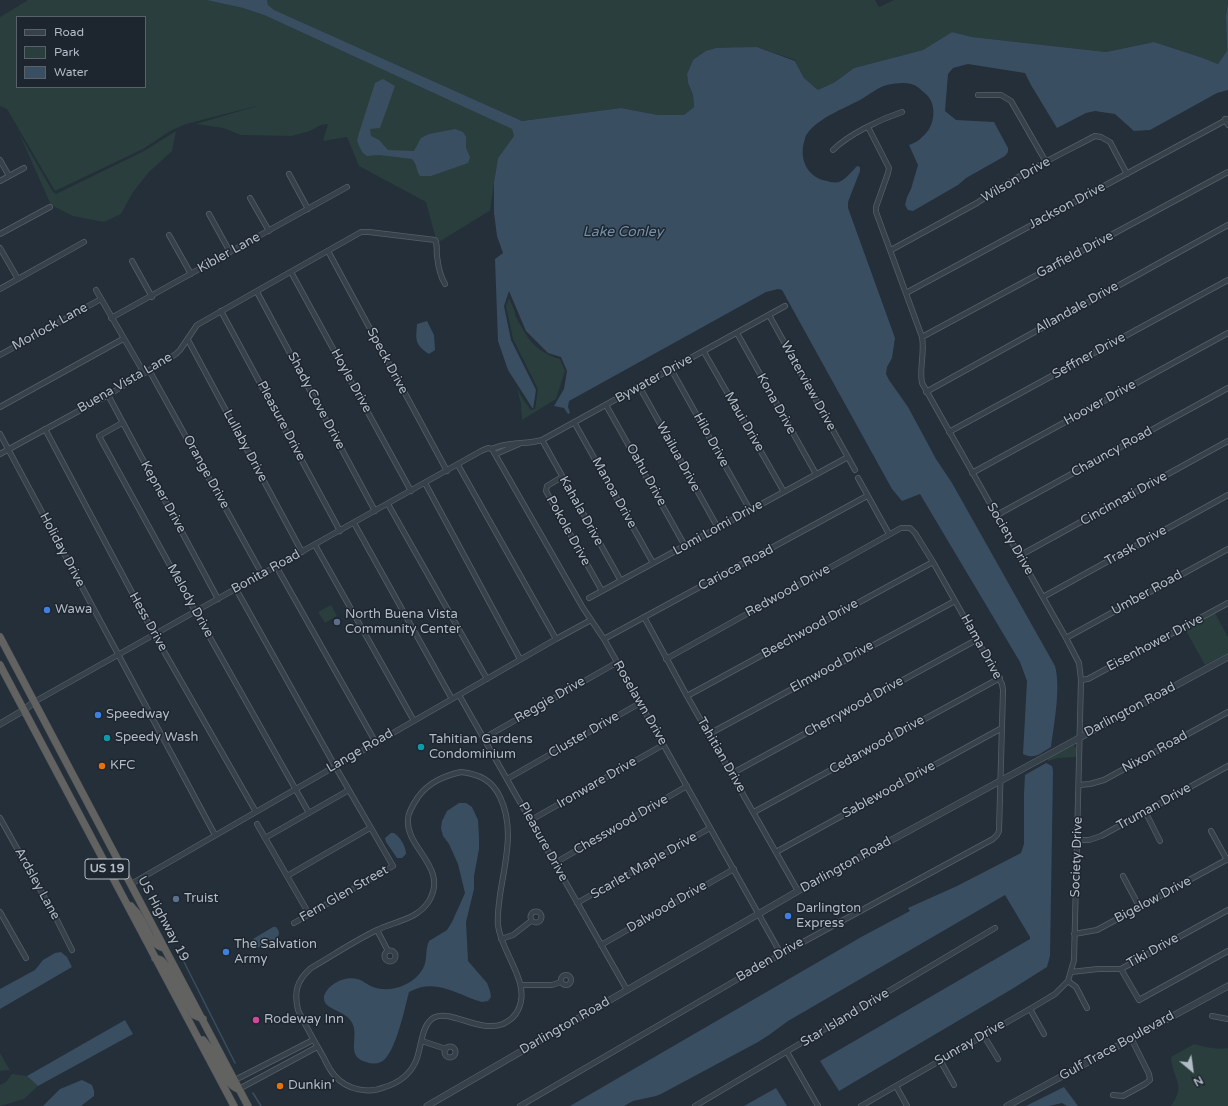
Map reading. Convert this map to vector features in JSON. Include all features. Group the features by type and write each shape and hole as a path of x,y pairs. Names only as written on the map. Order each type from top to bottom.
{"highway":[{"name":"US Highway 19","path":"0,637 248,1106"},
{"name":"US Highway 19","path":"0,665 234,1106"},
{"path":"121,895 139,916 154,943 164,948"},
{"path":"155,958 165,963 194,1015 203,1019"},
{"path":"192,1027 213,1052 228,1079 235,1088 239,1089"}],"street":[{"path":"978,95 1001,95 1011,101 1046,162"},
{"path":"833,150 842,141 889,116 902,112"},
{"path":"1227,119 1228,125"},
{"name":"Jackson Drive","path":"906,293 1227,119"},
{"name":"Society Drive","path":"868,127 889,168 876,207 876,212 922,337 924,350 921,378 926,392 1079,663 1081,680 1078,840 1074,960 1072,972"},
{"name":"Wilson Drive","path":"891,250 977,203 990,193 1095,136 1100,136 1110,142 1127,174"},
{"path":"0,160 9,176"},
{"path":"0,181 24,168"},
{"name":"Garfield Drive","path":"922,337 1228,172"},
{"path":"289,174 308,209"},
{"name":"Kibler Lane","path":"111,318 347,187"},
{"path":"250,198 269,231"},
{"path":"0,234 50,207"},
{"path":"209,214 230,252"},
{"name":"Allandale Drive","path":"926,392 1228,225"},
{"name":"Buena Vista Lane","path":"0,454 108,395 176,354 188,340 197,325 361,232 434,240 437,243 436,253 445,284"},
{"path":"169,235 191,274"},
{"path":"0,289 84,242"},
{"path":"0,248 18,279"},
{"name":"Speck Drive","path":"328,251 447,471"},
{"path":"132,261 152,296"},
{"name":"Hoyle Drive","path":"291,272 411,491"},
{"name":"Seffner Drive","path":"949,432 1228,280"},
{"path":"96,290 144,373"},
{"name":"Shady Cove Drive","path":"257,292 375,511"},
{"name":"Morlock Lane","path":"0,355 101,300"},
{"name":"Bywater Drive","path":"492,448 506,444 531,443 542,440 785,306"},
{"name":"Pleasure Drive","path":"221,311 340,531"},
{"name":"Waterview Drive","path":"769,315 856,470"},
{"name":"Kona Drive","path":"737,333 816,474"},
{"name":"Hoover Drive","path":"972,473 1228,333"},
{"path":"0,407 123,338"},
{"name":"Lullaby Drive","path":"188,340 302,552"},
{"name":"Maui Drive","path":"704,352 784,492"},
{"name":"Hilo Drive","path":"671,369 750,510"},
{"name":"Orange Drive","path":"149,370 262,574"},
{"name":"Wailua Drive","path":"639,386 718,528"},
{"name":"Chauncy Road","path":"996,515 1228,388"},
{"name":"Kepner Drive","path":"108,395 218,599"},
{"name":"Oahu Drive","path":"606,405 685,546"},
{"name":"Manoa Drive","path":"574,422 653,563"},
{"name":"Melody Drive","path":"122,423 99,436 195,611 309,812"},
{"name":"Hess Drive","path":"45,429 154,634 256,812"},
{"name":"Holiday Drive","path":"0,434 215,835"},
{"name":"Kahala Drive","path":"542,440 621,581"},
{"name":"Cincinnati Drive","path":"1019,556 1228,441"},
{"name":"Bywater Drive","path":"496,454 520,443"},
{"path":"492,448 496,454"},
{"name":"Bonita Road","path":"34,702 481,451 492,448"},
{"name":"Roselawn Drive","path":"496,454 583,608 604,639 616,663 781,954"},
{"name":"Lomi Lomi Drive","path":"589,598 848,457"},
{"path":"458,465 556,639"},
{"name":"Pokole Drive","path":"562,477 547,486 546,491 602,591"},
{"path":"858,478 889,534"},
{"path":"425,483 520,659"},
{"name":"Carioca Road","path":"604,639 867,496"},
{"name":"Trask Drive","path":"1043,597 1228,496"},
{"path":"388,504 487,679"},
{"path":"354,523 452,699"},
{"name":"Redwood Drive","path":"666,659 889,534 901,528 910,528"},
{"name":"Hama Drive","path":"910,528 915,533 933,562 1000,678 1003,690 1001,781"},
{"path":"315,545 414,721"},
{"name":"Umber Road","path":"1066,638 1228,549"},
{"name":"Beechwood Drive","path":"687,696 933,562"},
{"path":"276,566 376,743"},
{"path":"236,589 370,828 287,876"},
{"name":"Elmwood Drive","path":"709,734 955,600"},
{"name":"Eisenhower Drive","path":"1081,680 1088,679 1228,603"},
{"name":"Tahitian Drive","path":"644,618 798,891"},
{"name":"Lange Road","path":"131,884 520,659 591,620"},
{"name":"Cherrywood Drive","path":"731,774 978,640"},
{"name":"Darlington Road","path":"427,1106 798,891 1228,657"},
{"name":"Reggie Drive","path":"484,738 616,663"},
{"name":"Cedarwood Drive","path":"754,812 1000,678"},
{"name":"Pleasure Drive","path":"459,695 627,990"},
{"path":"0,724 24,710 34,702"},
{"name":"Cluster Drive","path":"507,779 640,703"},
{"name":"Nixon Road","path":"1079,785 1104,780 1228,712"},
{"name":"Sablewood Drive","path":"776,852 1002,728"},
{"name":"Ironware Drive","path":"531,820 663,745"},
{"name":"Truman Drive","path":"1078,840 1089,840 1101,836 1228,766"},
{"path":"462,772 480,776 491,784 498,794 506,814 508,828 507,848 497,919 501,939 521,985 522,996 519,1008 514,1017 506,1022 493,1026 484,1026 447,1017 437,1017 426,1025 416,1060 408,1073 402,1079 383,1088 373,1090 355,1088 339,1080 332,1072 317,1047 298,1010 296,999 297,989 300,980 311,968 377,930 414,916 428,902 433,890 432,872 426,859 411,836 408,819 416,800 426,788 443,777 462,772"},
{"name":"Baden Drive","path":"520,1106 781,954 995,837 999,831 1001,781"},
{"name":"Chesswood Drive","path":"555,863 687,786"},
{"path":"265,838 349,790"},
{"path":"1145,811 1160,840"},
{"name":"Ardsley Lane","path":"0,818 56,916 72,950"},
{"path":"257,824 309,914"},
{"name":"Fern Glen Street","path":"294,923 393,866 370,828"},
{"name":"Scarlet Maple Drive","path":"578,903 710,828"},
{"path":"1211,831 1227,860"},
{"name":"Bigelow Drive","path":"1074,934 1097,930 1227,860"},
{"name":"Dalwood Drive","path":"601,945 734,869"},
{"path":"1123,876 1140,908"},
{"name":"Tiki Drive","path":"1072,972 1121,968 1228,910"},
{"path":"0,912 26,958"},
{"path":"501,939 513,935 531,921"},
{"name":"Star Island Drive","path":"695,1106 995,928"},
{"path":"377,930 388,951"},
{"path":"1121,968 1139,1000 1228,951"},
{"name":"Sunray Drive","path":"861,1106 1054,994 1068,981 1072,972"},
{"path":"1068,981 1076,987 1087,1008"},
{"path":"521,985 552,986 561,982"},
{"name":"Gulf Trace Boulevard","path":"1007,1106 1228,986"},
{"path":"1030,1009 1044,1034"},
{"path":"1212,1016 1228,1018"},
{"path":"984,1036 998,1059"},
{"path":"1114,1095 1123,1096 1150,1080 1149,1074 1131,1038"},
{"path":"235,1080 313,1040"},
{"path":"422,1041 446,1049"},
{"path":"303,1045 308,1052"},
{"path":"239,1089 317,1047"},
{"path":"787,1052 818,1106"},
{"path":"940,1060 954,1085"},
{"path":"896,1086 907,1106"}],"green space":[{"path":"28,0 206,0 243,8 264,15 512,129 514,136 498,158 491,210 437,243 426,202 359,166 347,137 323,141 328,124 321,125 310,131 292,136 241,135 223,128 196,124 260,105 186,124 170,131 143,149 55,191 7,109 0,106 0,17"},
{"path":"267,0 875,0 879,7 894,0 1228,0 1226,16 1227,51 1218,64 1154,42 1106,52 972,37 952,32 923,50 854,68 835,82 818,90 804,78 795,60 757,47 693,60 687,74 688,83 693,95 694,107 684,115 658,115 621,108 522,121 273,10 268,5"},
{"path":"176,131 172,151 149,172 133,192 121,214 104,222 73,216 51,205 19,133 53,192 56,194 144,151"},
{"path":"509,298 515,315 527,336 543,352 560,359 565,371 556,399 522,420 521,404 517,389 531,410 535,409 538,389 513,339 506,306"},
{"path":"331,605 337,616 325,623 318,612"},
{"path":"1215,613 1228,637 1228,653 1205,665 1185,629"},
{"path":"1074,745 1076,748 1076,757 1058,758 1048,761 1048,758"},
{"path":"1194,1044 1215,1048 1228,1048 1228,1106 1171,1106 1176,1098 1178,1087 1171,1057"},
{"path":"0,1053 10,1070 0,1071"},
{"path":"12,1074 27,1076 38,1086 24,1099 0,1106 0,1085 6,1082"}],"water":[{"name":"Lake Conley","path":"206,0 267,0 268,5 274,10 522,121 621,108 658,115 684,115 694,107 693,95 688,83 687,74 693,60 706,51 716,48 757,47 795,61 804,78 818,90 835,82 854,68 923,50 952,32 972,37 1106,52 1154,42 1218,64 1227,51 1226,16 1228,2 1228,90 1217,93 1150,130 1134,131 1115,114 1095,111 1086,113 1057,128 1025,73 968,64 953,68 948,74 945,111 956,120 994,122 1008,148 1008,152 1005,156 913,211 908,210 905,205 918,165 909,145 918,141 926,134 933,120 932,104 929,98 919,88 908,83 880,87 818,123 806,135 804,142 803,155 806,167 820,179 831,182 839,182 842,181 857,166 860,167 860,171 848,202 848,208 895,338 892,358 887,367 886,374 908,407 936,459 952,483 1055,666 1057,675 1057,695 1051,747 1034,756 1027,756 1023,754 1027,681 1020,662 920,494 902,501 892,489 782,290 778,289 766,292 569,401 568,407 570,413 568,414 564,408 554,406 564,389 567,371 561,357 548,353 526,331 509,291 504,306 511,340 536,390 533,409 508,370 498,341 495,259 503,253 497,236 494,213 494,182 498,158 514,136 512,129 264,15 243,8"},
{"path":"383,79 395,86 380,128 370,129 371,136 379,140 388,150 414,151 421,138 429,134 455,129 463,132 466,137 466,148 470,157 468,163 431,176 420,176 412,159 379,155 367,156 363,153 357,141 359,133 375,83"},
{"path":"427,321 434,335 435,350 429,354 418,344 416,338 417,324"},
{"path":"1046,763 1052,766 1053,771 1050,956 1047,967 839,1091 820,1061 1030,939 1005,895 788,1021 758,1042 661,1094 633,1101 624,1106 570,1106 863,936 910,911 908,908 957,886 1021,853 1024,844 1025,775"},
{"path":"459,803 466,803 472,807 478,820 479,837 479,849 474,876 474,889 466,922 468,961 487,983 491,997 488,1001 482,1002 446,989 428,986 409,992 399,1030 391,1051 381,1062 374,1064 366,1062 359,1059 354,1050 354,1027 351,1021 343,1014 326,1004 324,1001 324,996 333,985 342,980 352,978 361,980 379,989 392,989 411,982 423,969 429,941 447,930 465,893 458,864 449,844 443,836 441,828 442,821 447,811"},
{"path":"391,833 394,833 404,845 406,854 402,858 397,858 386,842 385,838"},
{"path":"273,927 276,927 279,931 277,938 257,948 252,941 253,939"},
{"path":"61,952 67,957 72,967 0,1009 0,989 35,970 43,960 55,953"},
{"path":"125,1020 133,1034 38,1086 27,1076"},
{"path":"82,1080 92,1085 94,1096 81,1106 43,1106 60,1089"},
{"path":"1064,1087 1078,1106 1067,1106 1062,1103 1049,1106 1026,1106"},
{"path":"776,1088 787,1106 744,1106"}],"waterway":[{"path":"163,924 169,933"},
{"path":"180,954 235,1063"},
{"path":"253,1093 261,1106"}],"place":[{"name":"Wawa","path":"47,610"},
{"name":"North Buena Vista Community Center","path":"337,622"},
{"name":"Speedway","path":"98,715"},
{"name":"Speedy Wash","path":"107,738"},
{"name":"Tahitian Gardens Condominium","path":"421,747"},
{"name":"KFC","path":"102,766"},
{"name":"Truist","path":"176,899"},
{"name":"Darlington Express","path":"788,916"},
{"name":"The Salvation Army","path":"226,952"},
{"name":"Rodeway Inn","path":"256,1020"},
{"name":"Dunkin'","path":"280,1086"}]}
